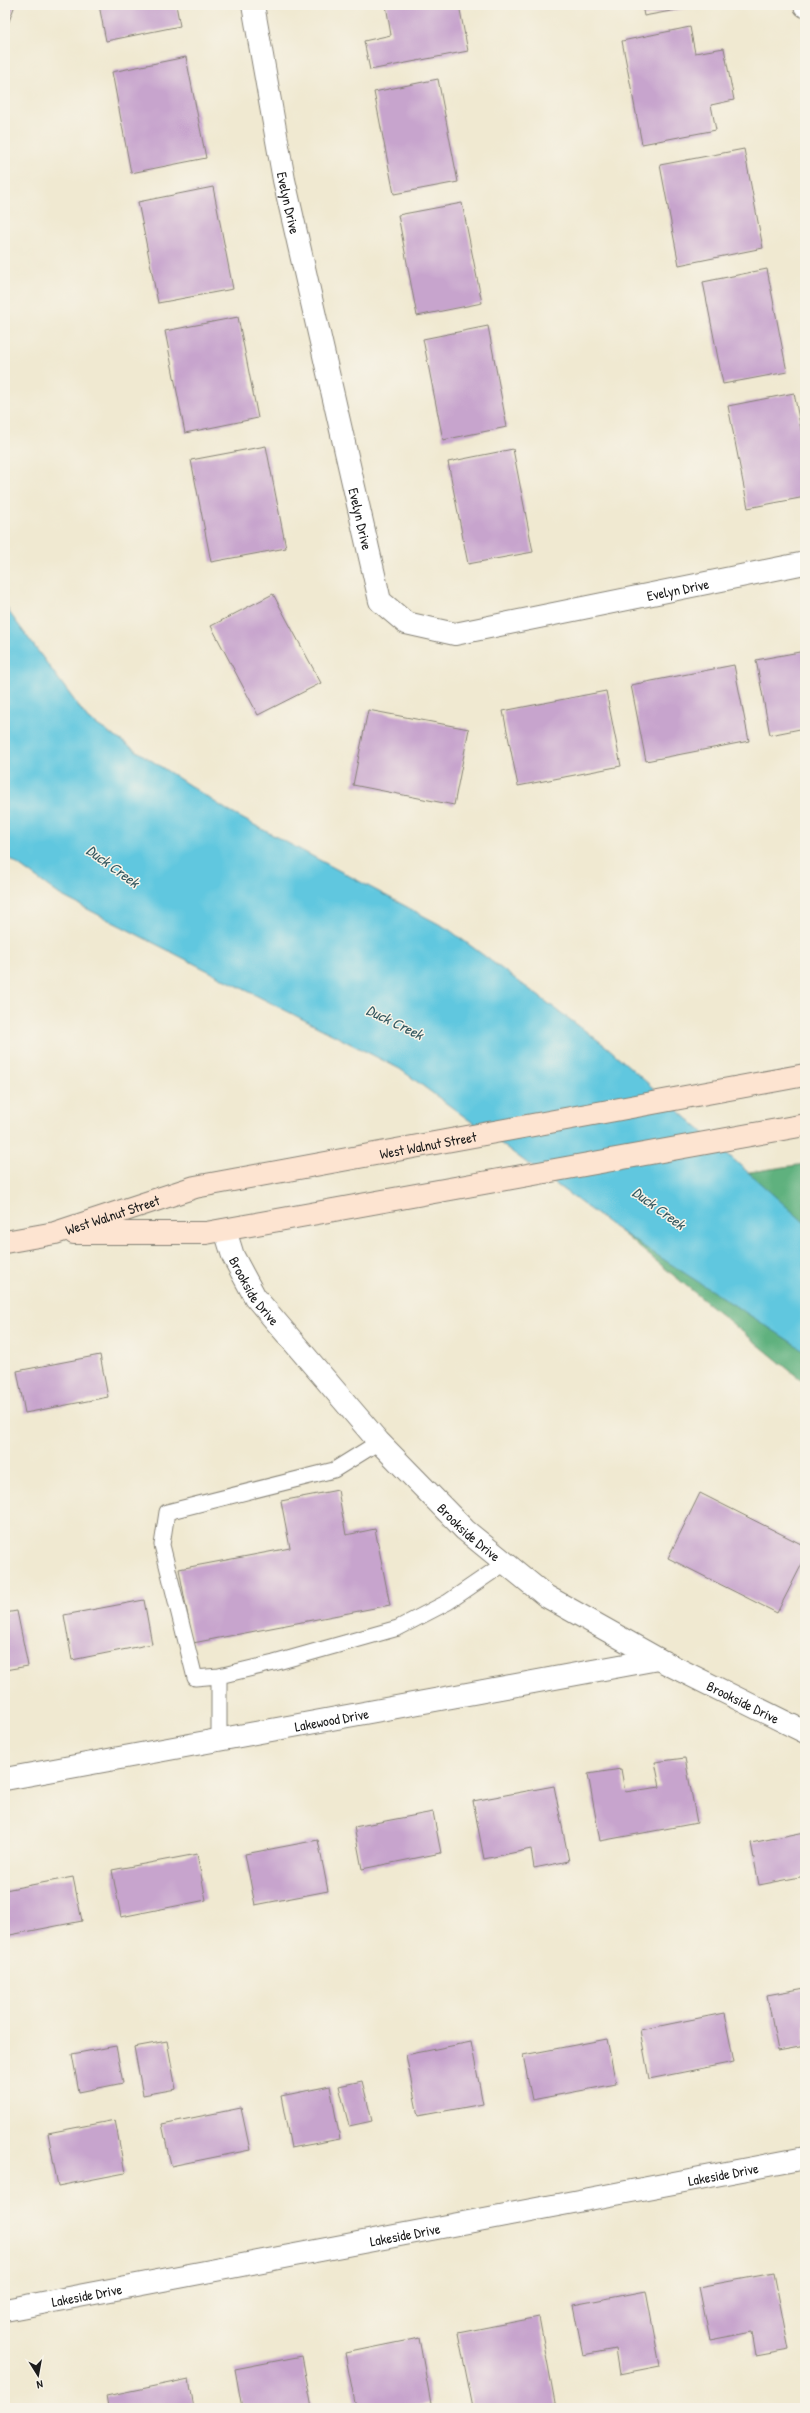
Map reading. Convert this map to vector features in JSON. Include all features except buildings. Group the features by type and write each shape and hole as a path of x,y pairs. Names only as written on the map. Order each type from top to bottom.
{"main road":[{"name":"West Walnut Street","path":"5,1242 56,1233 195,1187 798,1077"},
{"name":"West Walnut Street","path":"56,1233 206,1233 805,1124"}],"street":[{"name":"Evelyn Drive","path":"253,5 284,180 380,601 406,623 455,634 805,563"},
{"name":"Brookside Drive","path":"224,1230 233,1256 255,1297 379,1442 465,1530 546,1596 658,1659 805,1732"},
{"name":"Lakewood Drive","path":"5,1779 658,1659"},
{"name":"Lakeside Drive","path":"5,2310 805,2158"}],"lane":[{"path":"379,1442 334,1470 167,1512 162,1545 195,1678 219,1676 274,1663 398,1628 448,1602 505,1563"},
{"path":"219,1676 219,1740"}],"green space":[{"path":"805,1164 805,1383 578,1197"}],"water":[{"name":"Duck Creek","path":"5,604 9,612 88,719 230,812 448,929 607,1047 805,1223 805,1351 615,1228 400,1069 60,895 5,855"}]}
